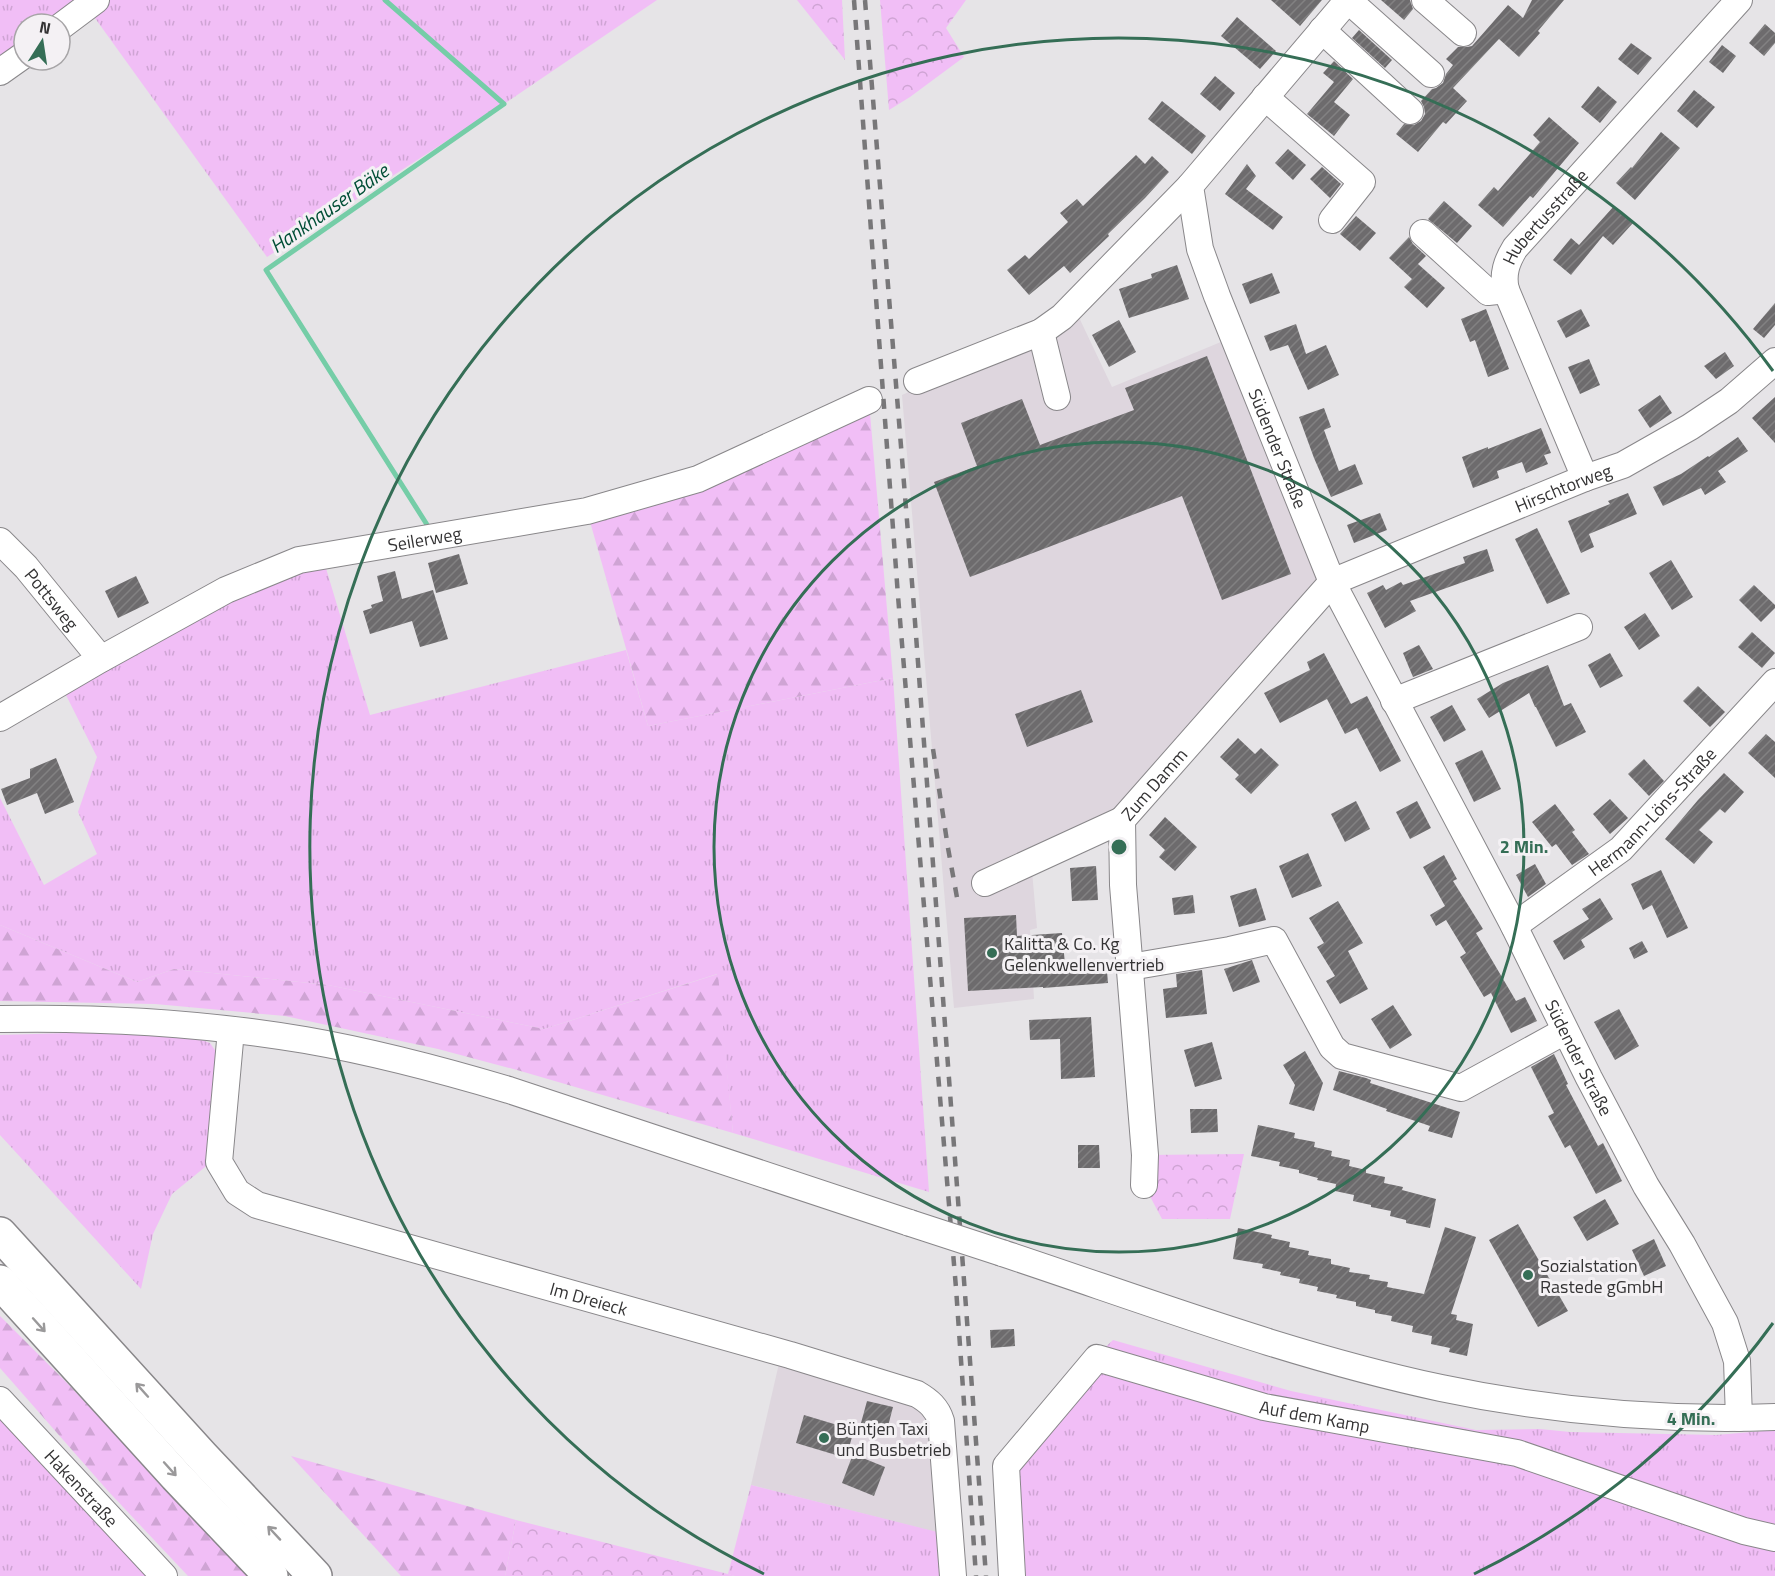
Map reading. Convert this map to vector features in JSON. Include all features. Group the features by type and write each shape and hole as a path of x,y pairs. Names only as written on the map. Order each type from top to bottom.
{"highway":[{"path":"0,1234 202,1456 315,1576"},
{"path":"0,1282 176,1476 271,1576"}],"street":[{"path":"72,18 96,0"},
{"path":"917,381 1041,332 1062,317 1190,186 1348,0 1431,74"},
{"path":"1425,0 1463,33"},
{"name":"Hubertusstraße","path":"1585,478 1506,290 1504,275 1509,257 1739,0"},
{"path":"1322,30 1410,111"},
{"path":"1265,97 1362,182 1332,220"},
{"name":"Südender Straße","path":"1190,186 1200,249 1332,582 1514,926 1565,1031 1647,1186 1725,1323 1737,1361 1739,1418"},
{"path":"1423,233 1488,292 1506,290"},
{"path":"1041,332 1057,397"},
{"name":"Hirschtorweg","path":"1332,582 1585,478 1623,465 1690,427 1729,401 1775,361"},
{"name":"Seilerweg","path":"0,718 226,590 299,560 587,511 630,500 698,479 869,400"},
{"name":"Pottsweg","path":"0,541 26,567 101,659"},
{"name":"Zum Damm","path":"1144,1185 1145,1155 1124,885 1122,820 1332,582"},
{"path":"1394,701 1579,627"},
{"name":"Hermann-Löns-Straße","path":"1514,926 1621,849 1775,682"},
{"path":"985,883 1122,820"},
{"path":"1130,967 1274,940 1332,1047 1342,1056 1461,1088 1565,1031"},
{"path":"0,1019 105,1019 231,1030 305,1040 446,1071 632,1130 1305,1353 1370,1371 1442,1388 1587,1410 1658,1416 1775,1417"},
{"name":"Im Dreieck","path":"231,1030 219,1162 237,1192 257,1205 779,1352 917,1394 928,1400 938,1412 941,1421 953,1576"},
{"name":"Auf dem Kamp","path":"1012,1576 1006,1466 1097,1358 1264,1407 1517,1453 1744,1531 1775,1538"},
{"name":"Hakenstraße","path":"0,1400 164,1576"}],"shaded area":[{"path":"1075,309 1112,387 1233,337 1332,582 1122,820 1032,871 1037,928 1030,930 1034,999 954,1008 902,395 1063,322"},
{"path":"780,1359 946,1414 955,1537 751,1485"}],"green space":[{"path":"0,0 90,0 72,14 72,12 12,12 12,62 0,71"},
{"path":"96,0 657,0 504,104 267,257 87,7"},
{"path":"797,0 842,0 845,60"},
{"path":"880,0 966,0 946,28 964,57 889,110"},
{"path":"869,402 893,678 648,726 587,511"},
{"path":"322,555 370,715 626,650 648,726 893,678 929,1192 733,1133 717,974 544,1029 328,985 174,969 137,982 0,925 0,798 44,885 97,854 78,812 97,757 63,689 226,590"},
{"path":"0,925 137,982 174,969 328,985 544,1029 718,974 733,1133 438,1049 285,1016 155,1004 0,1001"},
{"path":"105,1032 191,1036 210,1043 221,1059 210,1163 172,1194 153,1234 141,1289 0,1135 0,1035"},
{"path":"1244,1154 1230,1219 1162,1219 1144,1185 1145,1155"},
{"path":"0,1316 67,1383 249,1576 188,1576 108,1491 0,1368"},
{"path":"1113,1340 1291,1391 1476,1430 1540,1429 1570,1432 1716,1435 1775,1430 1775,1576 1006,1576 997,1473 1096,1356"},
{"path":"0,1409 160,1576 0,1576"},
{"path":"291,1456 516,1520 505,1576 401,1576"},
{"path":"751,1485 961,1538 963,1576 735,1576 728,1574"},
{"path":"516,1520 728,1574 735,1576 505,1576"}],"building":[{"path":"1271,0 1322,0 1300,26"},
{"path":"1381,0 1410,0 1413,9 1404,20"},
{"path":"1532,0 1564,0 1519,57 1499,39 1453,88 1467,101 1446,124 1443,122 1418,152 1396,134 1404,124 1414,125 1421,121 1425,114 1421,101 1432,89 1443,83 1453,65 1446,59 1458,47 1472,46 1508,5 1523,18"},
{"path":"1237,17 1276,51 1260,69 1221,36"},
{"path":"1765,24 1775,33 1775,43 1764,56 1749,43"},
{"path":"1359,30 1392,60 1385,68 1352,38"},
{"path":"1631,43 1652,58 1638,75 1618,59"},
{"path":"1722,45 1736,56 1723,73 1709,62"},
{"path":"1334,61 1353,79 1334,102 1350,115 1334,136 1307,114 1334,82 1323,73"},
{"path":"1215,76 1235,93 1220,111 1200,94"},
{"path":"1598,86 1617,102 1600,123 1581,107"},
{"path":"1694,90 1715,107 1697,128 1677,111"},
{"path":"1162,101 1206,136 1192,154 1148,119"},
{"path":"1549,117 1579,143 1533,198 1530,196 1503,227 1478,205 1494,187 1498,191 1540,142 1533,135"},
{"path":"1661,132 1680,148 1635,200 1616,183 1632,168"},
{"path":"1288,149 1306,165 1293,180 1275,163"},
{"path":"1136,155 1145,164 1152,156 1169,172 1108,234 1109,236 1070,273 1064,266 1029,295 1007,270 1025,255 1029,259 1068,222 1060,213 1077,199 1083,206"},
{"path":"1247,164 1256,176 1246,189 1283,217 1273,230 1225,194"},
{"path":"1322,167 1341,184 1330,198 1310,179"},
{"path":"1444,201 1472,226 1457,243 1428,219"},
{"path":"1614,206 1633,223 1613,245 1603,236 1571,275 1553,260 1571,238 1579,245"},
{"path":"1356,216 1376,233 1360,251 1340,234"},
{"path":"1409,237 1426,256 1418,264 1445,288 1427,308 1404,287 1412,279 1389,258"},
{"path":"1177,265 1189,299 1129,318 1119,289 1152,278 1151,274"},
{"path":"1272,273 1280,293 1250,304 1242,284"},
{"path":"1775,303 1775,325 1764,338 1753,329"},
{"path":"1486,309 1509,369 1488,377 1475,340 1470,342 1461,319"},
{"path":"1581,309 1590,326 1566,338 1557,321"},
{"path":"1119,320 1136,352 1109,367 1092,335"},
{"path":"1296,324 1306,354 1326,345 1339,375 1308,390 1288,345 1270,351 1264,336"},
{"path":"1725,352 1734,366 1716,379 1704,366"},
{"path":"1207,356 1291,574 1222,600 1182,496 970,577 934,482 977,466 961,423 1022,399 1040,445 1134,410 1125,388"},
{"path":"1589,359 1600,385 1580,394 1568,367"},
{"path":"1660,395 1672,413 1650,428 1638,410"},
{"path":"1775,397 1775,443 1752,418"},
{"path":"1324,408 1331,427 1324,430 1339,471 1355,464 1363,484 1331,497 1299,417"},
{"path":"1541,428 1551,453 1544,455 1548,464 1526,473 1522,462 1497,471 1499,478 1473,488 1462,457"},
{"path":"1738,437 1748,451 1718,471 1726,482 1705,495 1701,488 1663,506 1653,487 1681,474"},
{"path":"1628,493 1637,514 1589,534 1594,547 1581,553 1568,521 1610,504 1608,501"},
{"path":"1380,513 1387,530 1354,543 1347,525"},
{"path":"1537,528 1570,594 1547,604 1515,539"},
{"path":"1487,549 1494,571 1410,601 1416,611 1385,628 1367,593 1383,585 1386,590 1401,582 1403,585 1465,563 1463,557"},
{"path":"459,554 468,584 436,593 428,563"},
{"path":"1671,560 1693,597 1672,610 1649,573"},
{"path":"395,571 402,599 433,590 448,639 420,647 412,621 370,634 363,611 383,601 377,576"},
{"path":"136,576 149,603 118,618 105,591"},
{"path":"1754,585 1775,605 1775,608 1761,622 1739,600"},
{"path":"1645,613 1660,636 1639,650 1624,627"},
{"path":"1752,632 1775,653 1762,668 1738,647"},
{"path":"1419,645 1433,669 1413,677 1403,653"},
{"path":"1324,653 1351,704 1367,696 1401,761 1380,772 1357,728 1345,734 1327,699 1280,723 1264,693 1310,670 1307,662"},
{"path":"1610,653 1623,676 1600,688 1588,665"},
{"path":"1548,665 1564,706 1571,703 1586,732 1556,747 1529,693 1489,718 1477,699 1503,683"},
{"path":"1698,686 1725,712 1710,727 1683,701"},
{"path":"1081,690 1093,722 1027,747 1015,714"},
{"path":"1452,705 1466,730 1444,742 1430,717"},
{"path":"1766,734 1775,742 1775,778 1748,753"},
{"path":"1238,738 1255,754 1261,748 1279,765 1251,794 1235,779 1239,775 1220,757"},
{"path":"1482,750 1501,789 1474,802 1455,763"},
{"path":"56,758 74,802 45,814 37,793 7,805 1,789 30,778 30,769"},
{"path":"1644,759 1664,781 1649,796 1628,774"},
{"path":"1724,773 1744,792 1725,813 1720,809 1699,830 1713,842 1694,864 1665,839"},
{"path":"1610,799 1628,818 1610,834 1593,814"},
{"path":"1356,801 1370,829 1345,842 1331,814"},
{"path":"1417,801 1431,828 1410,839 1396,812"},
{"path":"1555,804 1575,830 1572,832 1589,854 1572,865 1556,844 1552,847 1532,822"},
{"path":"1165,817 1197,847 1175,871 1159,857 1165,850 1149,835"},
{"path":"1308,853 1322,886 1292,898 1279,866"},
{"path":"1444,855 1457,879 1453,881 1483,929 1476,933 1516,1001 1525,997 1537,1021 1511,1033 1491,993 1484,997 1460,957 1466,953 1446,920 1436,926 1430,915 1445,906 1423,867"},
{"path":"1535,864 1546,884 1528,897 1516,875"},
{"path":"1096,866 1098,900 1072,901 1070,868"},
{"path":"1661,870 1688,928 1667,938 1652,905 1643,910 1631,884"},
{"path":"1256,888 1266,920 1239,927 1230,896"},
{"path":"1193,895 1195,913 1174,915 1172,898"},
{"path":"1600,898 1613,919 1581,940 1585,947 1564,960 1553,941 1589,919 1582,909"},
{"path":"1338,901 1363,943 1348,951 1368,989 1340,1004 1326,981 1335,976 1317,947 1324,943 1309,918"},
{"path":"1016,915 1017,936 1062,933 1065,964 1106,960 1108,983 968,991 964,918"},
{"path":"1642,941 1648,952 1634,959 1629,948"},
{"path":"1252,960 1260,982 1233,992 1224,969"},
{"path":"1202,970 1207,1014 1166,1018 1163,989 1177,987 1176,974"},
{"path":"1393,1005 1412,1035 1390,1049 1371,1019"},
{"path":"1619,1009 1639,1046 1615,1060 1594,1022"},
{"path":"1091,1017 1095,1077 1061,1079 1060,1039 1030,1040 1029,1020"},
{"path":"1212,1042 1222,1079 1195,1087 1184,1050"},
{"path":"1305,1051 1323,1083 1314,1111 1289,1104 1295,1085 1283,1065"},
{"path":"1554,1054 1568,1084 1566,1085 1598,1146 1603,1143 1622,1181 1596,1194 1570,1145 1565,1148 1548,1116 1554,1113 1531,1067"},
{"path":"1339,1071 1366,1078 1371,1080 1370,1083 1460,1112 1452,1138 1428,1131 1430,1126 1333,1090"},
{"path":"1190,1109 1217,1109 1218,1132 1191,1133"},
{"path":"1258,1125 1295,1133 1294,1138 1315,1142 1314,1147 1332,1151 1331,1156 1350,1160 1349,1166 1385,1177 1384,1183 1436,1199 1430,1228 1406,1223 1406,1220 1390,1216 1391,1211 1353,1201 1354,1195 1335,1191 1336,1184 1317,1180 1318,1178 1299,1173 1299,1170 1279,1166 1280,1162 1251,1156"},
{"path":"1078,1145 1099,1145 1100,1168 1078,1168"},
{"path":"1605,1199 1619,1224 1587,1241 1573,1217"},
{"name":"Sozialstation Rastede gGmbH","path":"1518,1224 1568,1311 1538,1327 1489,1240"},
{"path":"1445,1227 1476,1237 1451,1314 1457,1315 1456,1320 1473,1324 1467,1356 1449,1352 1450,1348 1431,1344 1432,1336 1412,1332 1413,1326 1391,1321 1392,1316 1356,1306 1356,1302 1336,1298 1337,1295 1317,1291 1318,1287 1299,1283 1300,1279 1262,1268 1263,1264 1233,1259 1238,1228 1272,1235 1271,1238 1290,1242 1289,1247 1309,1251 1308,1255 1331,1259 1331,1264 1350,1268 1349,1272 1370,1275 1369,1279 1388,1282 1387,1287 1424,1294"},
{"path":"1654,1239 1666,1266 1644,1276 1632,1250"},
{"path":"1014,1329 1015,1346 991,1348 990,1330"},
{"path":"867,1401 893,1407 887,1430 861,1423"},
{"name":"Büntjen Taxi und Busbetrieb","path":"804,1415 854,1430 846,1458 796,1443"},
{"path":"853,1454 885,1467 874,1496 842,1483"}],"waterway":[{"name":"Hankhauser Bäke","path":"385,0 504,104 266,270 431,531"}],"railway":[{"path":"854,0 898,596 956,1288 976,1576"},
{"path":"865,0 913,595 986,1576"},
{"path":"933,749 958,903"}],"place":[{"name":"Kalitta & Co. Kg Gelenkwellenvertrieb","path":"992,953"},
{"name":"Sozialstation Rastede gGmbH","path":"1528,1275"},
{"name":"Büntjen Taxi und Busbetrieb","path":"824,1438"}]}
